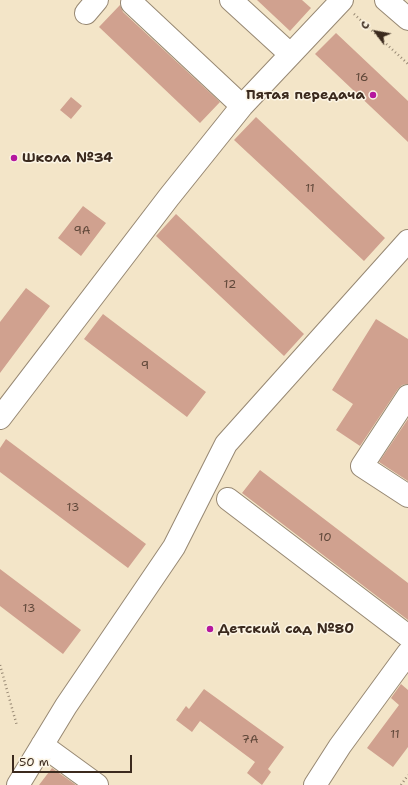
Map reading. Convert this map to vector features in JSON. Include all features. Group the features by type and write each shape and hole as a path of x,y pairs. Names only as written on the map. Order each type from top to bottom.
{"street":[{"path":"231,0 290,54"},
{"path":"386,0 408,20"},
{"path":"0,418 169,196 242,106 341,1"},
{"path":"132,3 242,106"},
{"path":"18,785 66,706 174,547 226,444 408,241"},
{"path":"408,396 362,466 408,496"},
{"path":"228,499 408,636"},
{"path":"315,785 340,746 408,653"},
{"path":"42,745 97,785"}],"path":[{"path":"341,1 408,64"},
{"path":"0,665 17,726"},
{"path":"401,785 408,775"}],"building":[{"path":"257,0 302,0 311,8 290,31"},
{"path":"120,5 123,12 220,102 200,123 99,27"},
{"path":"336,33 408,101 408,142 315,54"},
{"path":"71,97 82,106 71,119 60,110"},
{"path":"256,117 385,238 364,261 234,140"},
{"path":"83,206 106,223 81,256 58,238"},
{"path":"176,214 304,334 284,356 156,236"},
{"path":"26,288 50,306 0,373 0,322"},
{"path":"103,314 206,392 187,417 84,339"},
{"path":"376,319 408,339 408,384 402,385 398,389 360,446 336,430 353,404 332,390"},
{"path":"408,419 408,481 379,462"},
{"path":"6,439 146,544 128,568 0,472 0,448"},
{"path":"260,470 408,583 408,620 242,493"},
{"path":"0,569 81,630 63,654 0,606"},
{"path":"401,684 408,690 408,747 393,767 367,748 399,705 391,698"},
{"path":"204,689 284,747 268,769 271,772 262,785 247,773 255,762 200,721 192,732 176,720 186,706 189,709"},
{"path":"52,768 76,785 39,785"}],"place":[{"name":"Пятая передача","path":"373,95"},
{"name":"Школа №34","path":"14,158"},
{"name":"Детский сад №80","path":"210,629"}]}
